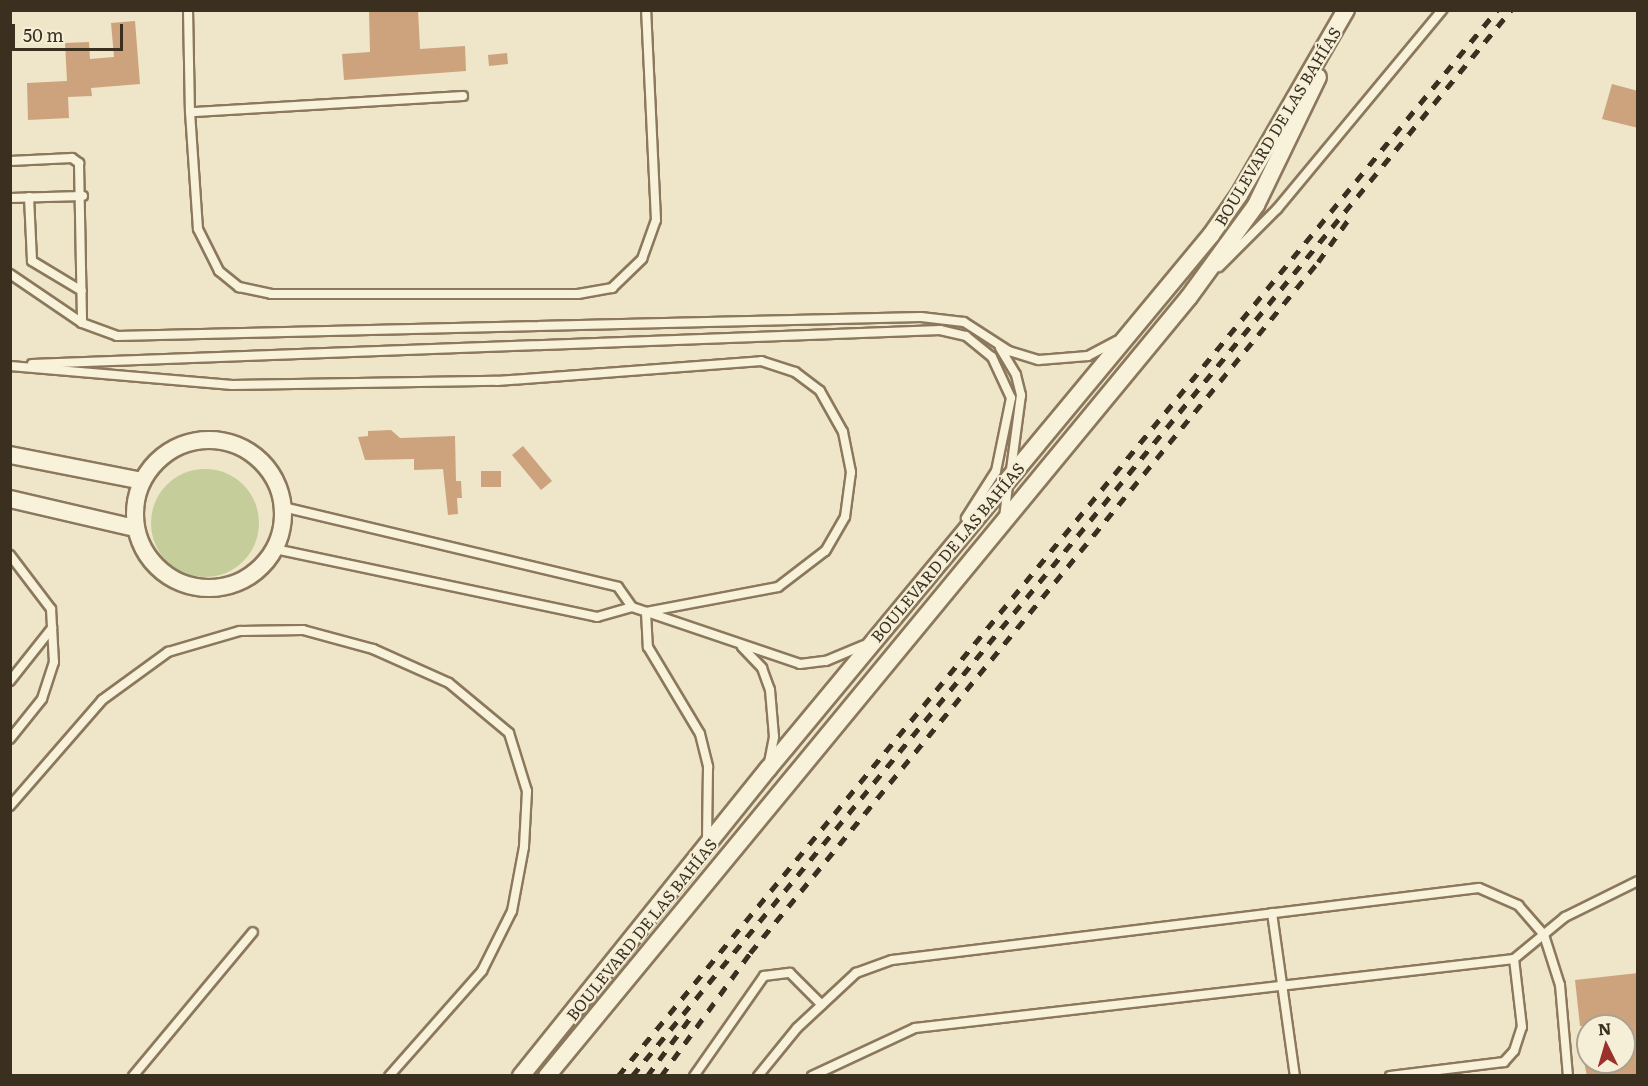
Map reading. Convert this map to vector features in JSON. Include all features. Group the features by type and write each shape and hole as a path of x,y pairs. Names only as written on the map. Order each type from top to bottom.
{"street":[{"name":"BOULEVARD DE LAS BAHÍAS","path":"547,1076 1189,297 1256,205 1282,159 1347,10"},
{"name":"BOULEVARD DE LAS BAHÍAS","path":"521,1076 707,850 768,768 1144,318 1239,195 1347,10"},
{"path":"199,440 223,440 246,449 265,464 278,484 284,507 275,549 243,580 220,588 197,588 157,568 143,549 135,528 134,505 142,481 156,461 176,447 199,440"},
{"path":"10,455 142,481"},
{"path":"10,499 135,528"}],"lane":[{"path":"188,10 190,112 198,229 219,271 238,287 271,294 578,294 612,288 642,259 656,220 646,10"},
{"path":"1189,297 1284,201 1442,10"},
{"path":"190,112 463,96"},
{"path":"10,160 72,158 82,170 82,323"},
{"path":"10,198 83,196"},
{"path":"28,197 32,261 82,291"},
{"path":"10,274 82,323 117,336 921,317 964,322 1021,356 1071,360 1103,350 1144,318"},
{"path":"908,600 979,500 996,471 1007,433 1011,398 1005,378 992,357 966,336 921,317"},
{"path":"10,366 921,331 966,336"},
{"path":"987,335 1010,362 1021,395 1003,521"},
{"path":"10,366 232,385 497,381 761,361 795,372 819,391 843,432 851,472 845,517 825,551 778,587 646,612"},
{"path":"284,507 618,586 632,607"},
{"path":"275,549 597,617 632,607 800,664 851,654 877,637"},
{"path":"10,555 51,609 54,662 42,699 10,739"},
{"path":"646,612 648,647 700,734 708,767 707,850"},
{"path":"10,681 52,628"},
{"path":"10,806 102,700 168,652 240,630 303,630 373,649 449,683 509,733 527,791 524,847 512,911 482,971 389,1076"},
{"path":"732,640 762,668 770,690 774,737 768,768"},
{"path":"812,1076 915,1028 1514,959 1565,917 1638,881"},
{"path":"758,1076 822,1005 856,974 892,960 1479,888 1518,905 1544,935 1560,985 1568,1076"},
{"path":"1272,913 1295,1076"},
{"path":"133,1076 254,932"},
{"path":"1390,1076 1504,1062 1514,1051 1521,1027 1514,959"},
{"path":"694,1076 764,976 790,973 822,1005"}],"green space":[{"path":"205,469 226,473 243,485 255,502 259,523 255,544 243,561 226,573 205,577 184,573 167,561 155,544 151,523 155,502 167,485 184,473"}],"building":[{"path":"369,10 418,10 420,49 465,46 466,71 344,80 342,54 370,52"},
{"path":"135,21 140,84 91,88 92,96 68,97 69,118 28,120 27,83 67,81 65,43 89,42 90,59 114,57 111,23"},
{"path":"507,53 508,64 489,66 488,55"},
{"path":"1612,84 1638,91 1638,128 1602,119"},
{"path":"391,430 400,438 455,436 456,481 461,481 462,498 457,498 458,514 448,515 443,469 414,470 414,459 365,460 358,437 368,436 368,431"},
{"path":"523,446 552,481 541,490 512,455"},
{"path":"481,471 501,471 501,487 481,487"},
{"path":"1638,973 1638,1076 1587,1076 1587,1074 1636,1074 1636,1014 1579,1014 1575,980"}],"railway":[{"path":"618,1076 1497,10"},
{"path":"632,1076 1511,10"},
{"path":"661,1076 750,953 1318,262 1348,220"},
{"path":"647,1076 690,1018"}]}
